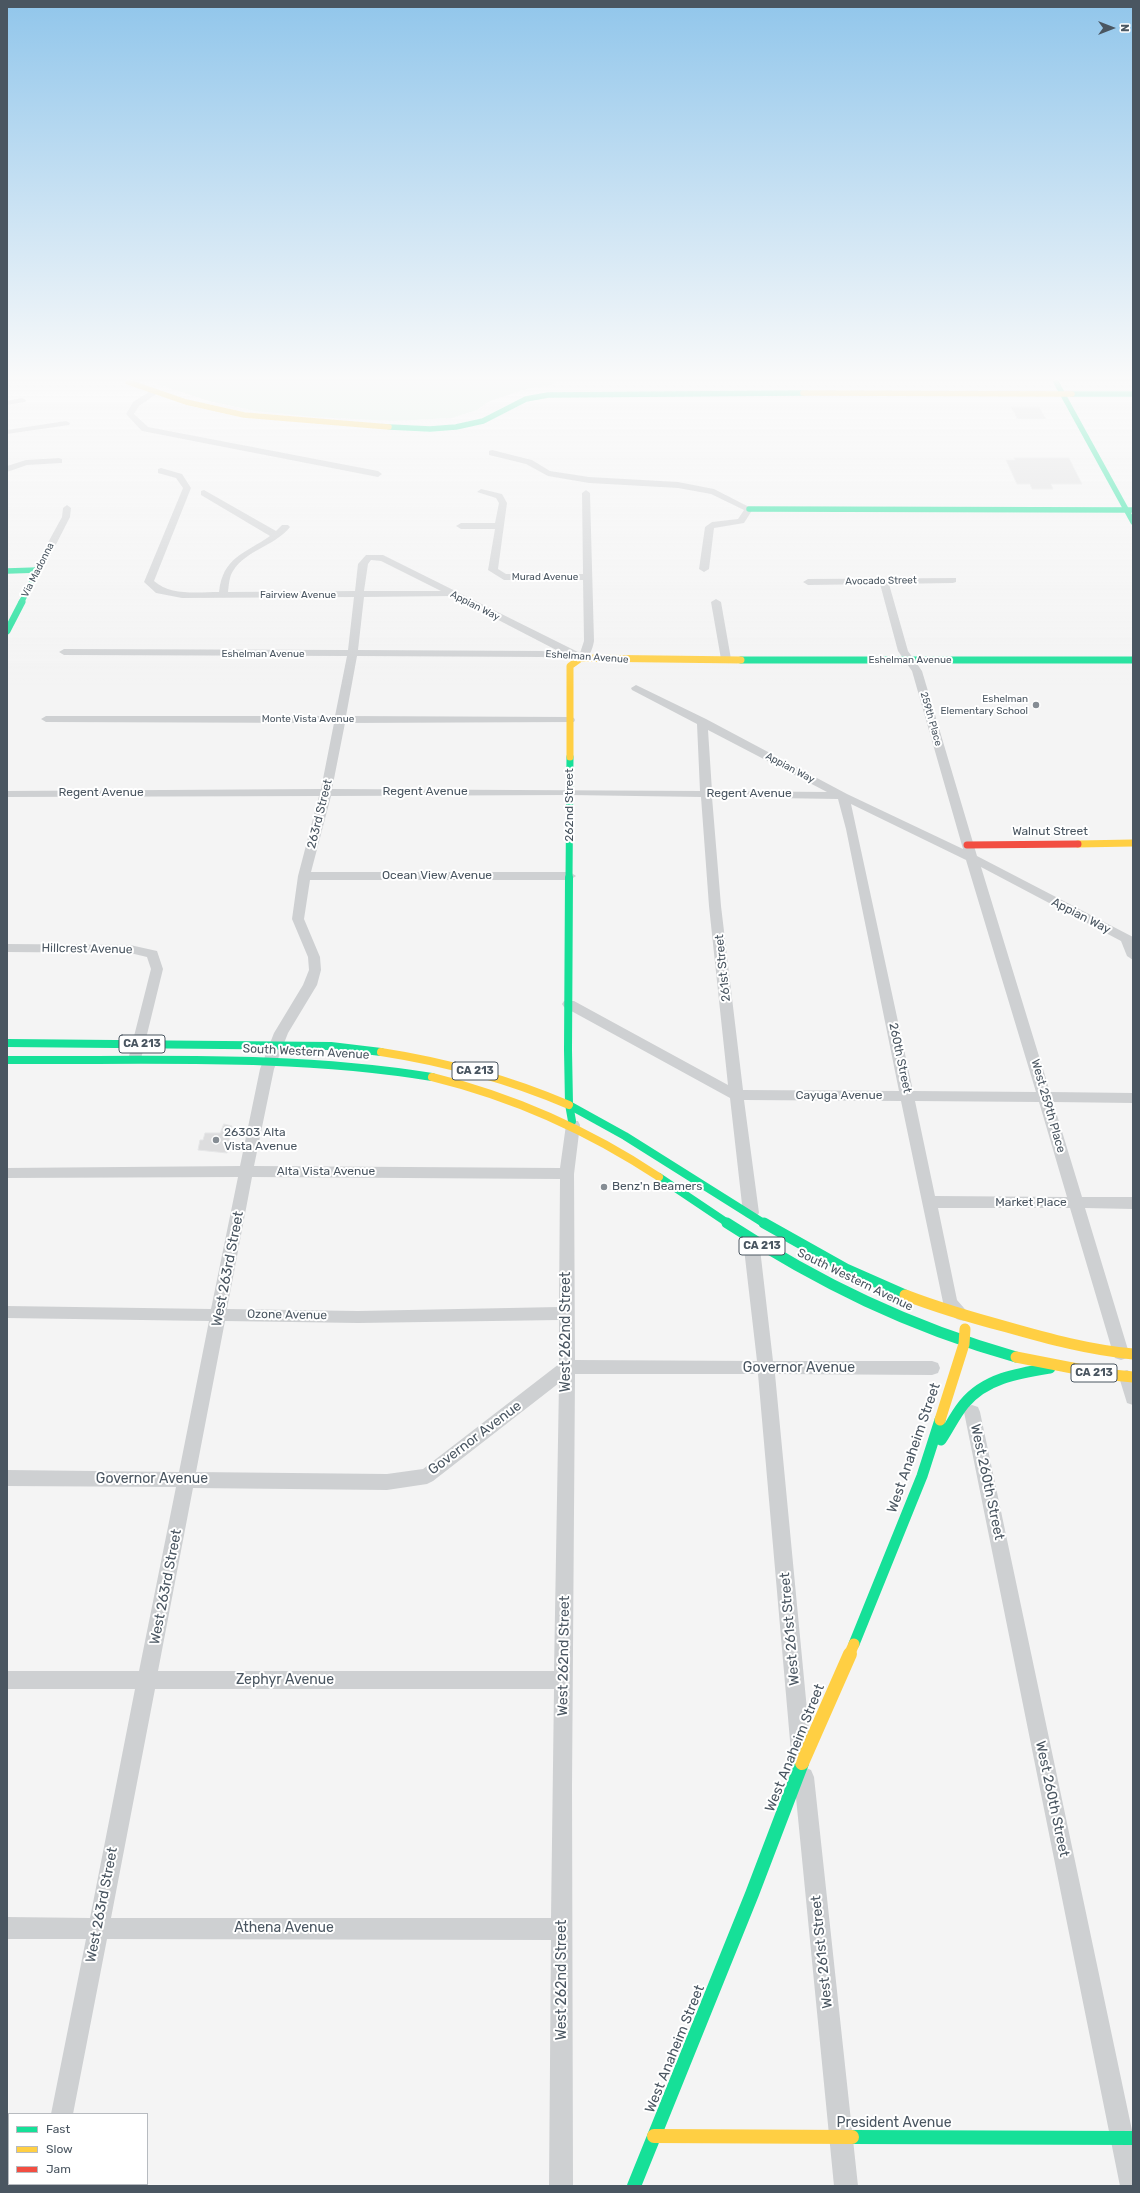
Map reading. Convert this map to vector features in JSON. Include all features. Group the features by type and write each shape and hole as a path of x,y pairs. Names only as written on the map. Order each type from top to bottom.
{"main road":[{"path":"1115,484 1130,510 1133,522"},
{"path":"749,508 1130,510"},
{"path":"7,571 38,570"},
{"name":"Via Madonna","path":"7,631 38,570"},
{"name":"Eshelman Avenue","path":"581,658 628,660 1133,660"},
{"name":"262nd Street","path":"573,1125 569,1104 570,666 581,658"},
{"name":"Walnut Street","path":"966,844 1133,843"},
{"name":"South Western Avenue","path":"7,1042 277,1044 331,1046 376,1051 476,1071 522,1085 569,1104 619,1130 693,1179 850,1272 922,1302 964,1316 1036,1336 1090,1348 1127,1353"},
{"name":"South Western Avenue","path":"7,1060 330,1062 424,1076 466,1085 518,1102 573,1125 635,1161 751,1240 874,1305 964,1344 1055,1367 1130,1377"},
{"name":"West Anaheim Street","path":"634,2186 752,1894 802,1764 860,1629 929,1455 964,1344 964,1316"},
{"path":"929,1455 969,1398 984,1387 1002,1379 1055,1367"},
{"name":"President Avenue","path":"654,2136 1128,2138"}],"street":[{"name":"Fairview Avenue","path":"185,484 187,488 149,582 159,592 182,595 359,596 452,594"},
{"path":"666,484 678,485 714,492 749,508 741,521 715,524 710,527 704,569"},
{"path":"461,526 499,526 502,499 497,495 481,492"},
{"path":"204,493 277,536"},
{"name":"262nd Street","path":"581,658 587,652 589,641 586,493"},
{"name":"Via Madonna","path":"38,570 66,517 67,508"},
{"name":"Murad Avenue","path":"499,526 493,570 504,577 587,577"},
{"path":"223,595 229,569 238,560 277,536 285,527"},
{"name":"Appian Way","path":"369,557 383,558 581,658"},
{"name":"263rd Street","path":"271,1061 281,1033 310,985 315,970 314,957 298,919 304,876 326,792 352,655 363,564 369,557"},
{"name":"Avocado Street","path":"808,582 953,580"},
{"name":"259th Place","path":"884,582 903,651 917,671 966,844 972,860"},
{"path":"716,602 726,659"},
{"name":"Eshelman Avenue","path":"64,652 352,655 542,654 581,658"},
{"name":"Appian Way","path":"636,688 702,721 843,796 945,844 972,860 1130,941"},
{"name":"Monte Vista Avenue","path":"46,719 570,720"},
{"name":"261st Street","path":"702,721 705,794 736,1095 751,1213"},
{"name":"Regent Avenue","path":"7,794 570,792 843,796"},
{"name":"260th Street","path":"843,796 852,829 950,1303 964,1316"},
{"name":"Appian Way","path":"945,844 966,844"},
{"name":"West 259th Place","path":"972,860 1046,1097 1076,1203 1127,1353"},
{"name":"Ocean View Avenue","path":"304,876 570,876"},
{"path":"1130,941 1133,956"},
{"name":"Hillcrest Avenue","path":"7,948 130,949 152,954 157,969 135,1060"},
{"name":"Cayuga Avenue","path":"569,1004 736,1095 1133,1098"},
{"name":"West 263rd Street","path":"62,2113 97,1928 220,1314 262,1090 271,1061"},
{"name":"West 262nd Street","path":"561,2186 567,1174 573,1125"},
{"name":"Alta Vista Avenue","path":"7,1173 85,1174 246,1172 567,1174"},
{"name":"Market Place","path":"929,1202 1133,1203"},
{"name":"West 261st Street","path":"751,1240 766,1368 802,1764 846,2186"},
{"name":"Ozone Avenue","path":"7,1312 358,1317 567,1313"},
{"name":"Governor Avenue","path":"7,1478 187,1478 387,1482 427,1476 567,1367 932,1368"},
{"path":"1130,1377 1133,1398"},
{"name":"West 260th Street","path":"972,1412 1128,2138 1132,2186"},
{"name":"Zephyr Avenue","path":"7,1680 563,1680"},
{"name":"Athena Avenue","path":"7,1928 562,1929"}],"building":[{"path":"1030,484 1051,484 1053,489 1032,489"},
{"name":"26303 Alta Vista Avenue","path":"224,1124 232,1126 227,1153 198,1150 200,1140 203,1140 205,1133 220,1133"}],"traffic: fast":[{"path":"1112,484 1133,522"},
{"path":"749,509 1133,510"},
{"path":"7,571 38,570 7,631"},
{"path":"741,660 1133,660"},
{"path":"570,757 568,1050 569,1104 572,1121"},
{"path":"7,1043 331,1046 381,1052"},
{"path":"7,1060 299,1062 389,1070 432,1077"},
{"path":"569,1105 625,1136 733,1205 817,1254 875,1283 905,1295"},
{"path":"659,1177 742,1233 829,1284 920,1326 968,1343 1016,1357"},
{"path":"941,1440 968,1399 985,1386 1006,1377 1050,1368"},
{"path":"854,1644 922,1476 940,1420"},
{"path":"634,2186 752,1894 802,1763"},
{"path":"852,2137 1133,2138"}],"traffic: slow":[{"path":"570,757 570,666 581,658 741,660"},
{"path":"1078,844 1133,843"},
{"path":"381,1052 430,1060 477,1072 547,1095 569,1105"},
{"path":"432,1077 463,1084 492,1093 551,1116 606,1144 659,1177"},
{"path":"905,1295 981,1320 1054,1340 1101,1350 1133,1354"},
{"path":"940,1420 964,1344 965,1329"},
{"path":"1016,1357 1103,1374 1133,1377"},
{"path":"802,1763 854,1644"},
{"path":"654,2136 852,2137"}],"traffic: jam":[{"path":"967,845 1078,844"}],"place":[{"name":"Eshelman Elementary School","path":"1036,705"},
{"name":"26303 Alta Vista Avenue","path":"216,1140"},
{"name":"Benz'n Beamers","path":"604,1187"}]}
